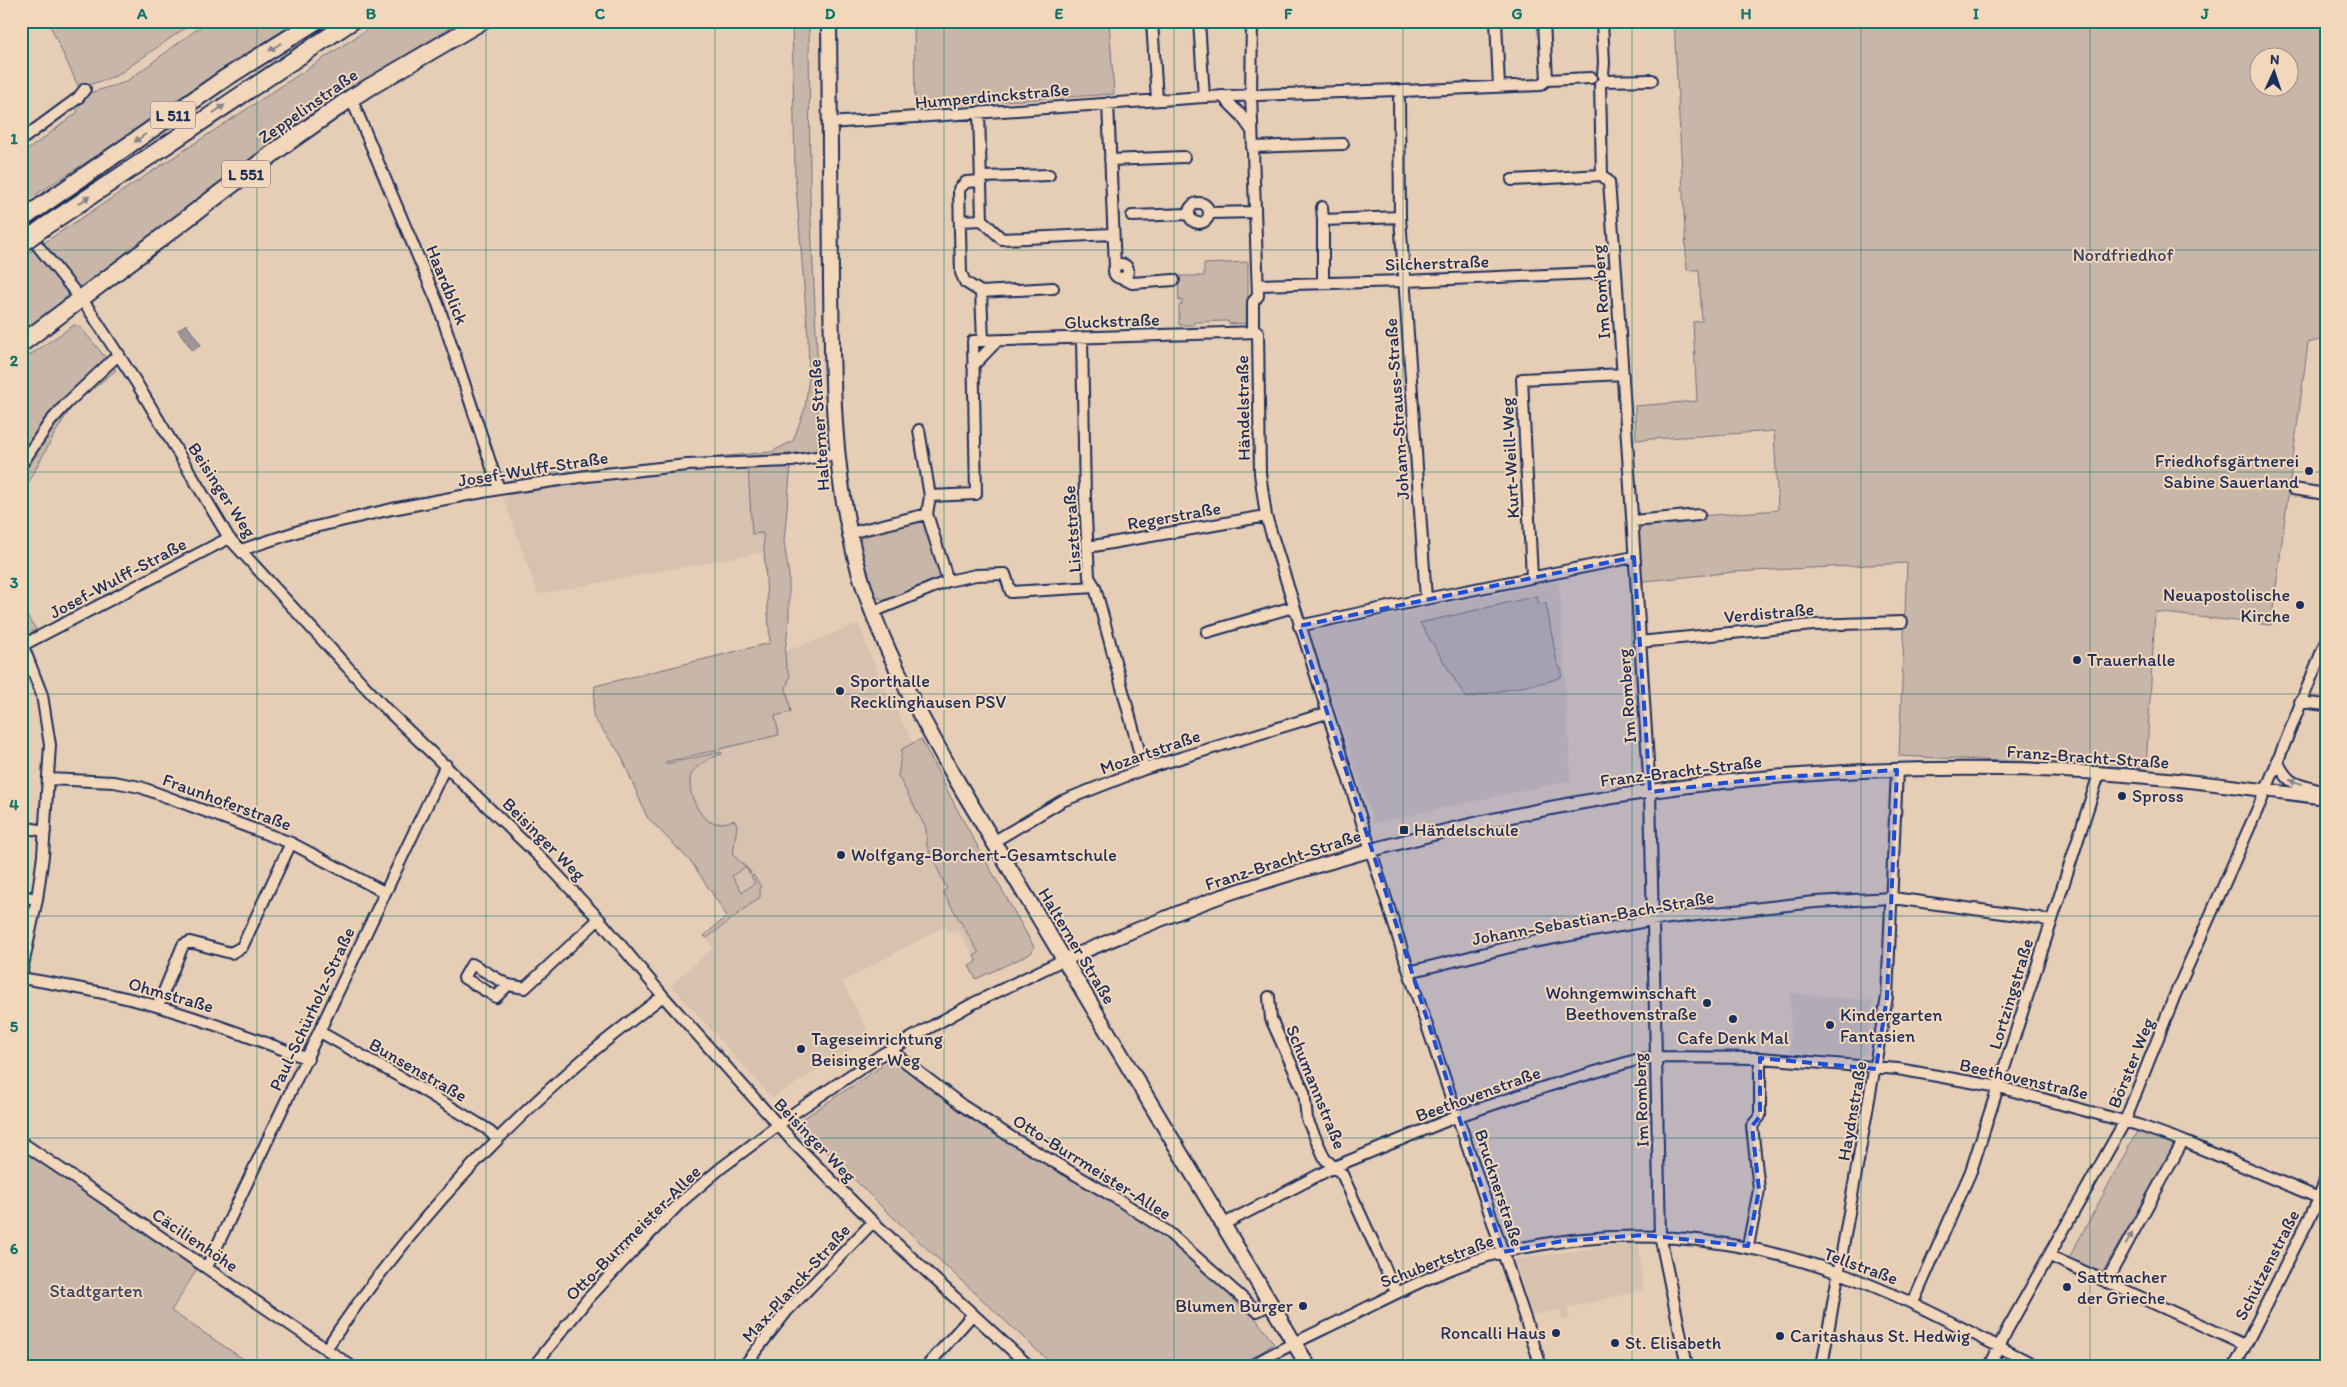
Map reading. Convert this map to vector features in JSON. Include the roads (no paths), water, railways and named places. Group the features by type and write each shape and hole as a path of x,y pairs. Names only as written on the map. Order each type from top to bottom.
{"main road":[{"name":"L 511","path":"27,216 224,80 316,21"},
{"name":"L 511","path":"21,244 352,21"},
{"name":"Zeppelinstraße","path":"21,344 284,145 351,98 482,21"},
{"name":"Halterner Straße","path":"830,21 829,123 832,338 836,454 850,533 859,571 873,612 906,688 993,842 1308,1366"}],"street":[{"path":"1152,21 1157,100"},
{"path":"1199,21 1204,97"},
{"name":"Händelstraße","path":"1252,21 1252,147 1258,285 1258,296 1253,302 1252,332 1258,332 1260,473 1266,516 1293,607 1371,850"},
{"path":"1496,21 1499,86"},
{"path":"1544,21 1547,80"},
{"name":"Im Romberg","path":"1602,21 1604,63 1599,79 1602,175 1608,182 1616,272 1650,792 1660,1235 1687,1366"},
{"name":"Humperdinckstraße","path":"829,123 1251,94 1400,93 1540,85 1547,80 1652,80"},
{"path":"21,140 78,98 85,89"},
{"name":"Johann-Strauss-Straße","path":"1400,93 1400,217 1426,599"},
{"path":"1222,96 1240,114 1252,131"},
{"name":"Haardblick","path":"351,98 438,304 499,489"},
{"path":"1108,103 1112,234 1115,268 1121,265 1127,269 1128,273 1122,278 1132,283 1174,280"},
{"path":"979,112 982,220 1002,239 1112,234"},
{"path":"1252,147 1343,144"},
{"path":"1110,160 1184,157"},
{"path":"1512,180 1602,175"},
{"path":"1049,176 981,179 961,184 959,188 961,273 965,282 981,292 1053,288"},
{"path":"1199,203 1206,205 1210,213 1207,220 1200,224 1193,221 1189,214 1192,206 1199,203"},
{"path":"1322,207 1323,282"},
{"path":"1210,213 1255,212"},
{"path":"1132,216 1189,214"},
{"path":"1323,220 1400,217"},
{"path":"960,221 982,220"},
{"name":"Beisinger Weg","path":"21,225 82,299 119,354 229,538 384,706 549,866 599,919 663,996 778,1126 873,1222 1029,1366"},
{"name":"Silcherstraße","path":"1258,285 1616,272"},
{"path":"930,496 976,494 973,366 978,341 981,292"},
{"name":"Gluckstraße","path":"978,341 1252,332"},
{"name":"Lisztstraße","path":"1082,339 1089,577 1095,587 1144,769"},
{"path":"973,366 998,340"},
{"path":"21,465 56,416 119,354"},
{"name":"Kurt-Weill-Weg","path":"1532,577 1522,379 1623,374"},
{"path":"919,430 930,496 927,514 948,581"},
{"name":"Josef-Wulff-Straße","path":"241,550 302,530 392,509 499,489 587,476 687,465 791,461 836,454"},
{"path":"2292,489 2326,494"},
{"path":"850,533 927,514"},
{"path":"1633,521 1699,515"},
{"name":"Regerstraße","path":"1088,547 1204,529 1266,516"},
{"name":"Josef-Wulff-Straße","path":"22,644 229,538"},
{"path":"1299,626 1634,557"},
{"path":"873,612 948,581 976,575 1005,574 1011,592 1095,587"},
{"path":"1207,632 1293,607"},
{"name":"Verdistraße","path":"1640,642 1805,626 1902,622"},
{"name":"Börster Weg","path":"1990,1366 1998,1347 2124,1121 2176,995 2266,790 2326,641"},
{"path":"21,977 22,964 37,899 50,745 42,694 22,644"},
{"path":"2300,702 2326,705"},
{"name":"Mozartstraße","path":"993,842 1062,801 1144,769 1327,713"},
{"path":"2278,760 2285,778 2326,793"},
{"name":"Paul-Schürholz-Straße","path":"207,1267 308,1059 384,892 446,765"},
{"name":"Franz-Bracht-Straße","path":"1063,960 1220,897 1371,850 1466,826 1568,805 1650,792 1766,778 1898,770 2003,768 2152,777 2326,798"},
{"name":"Haydnstraße","path":"1822,1366 1876,1069 1887,997 1898,770"},
{"name":"Lortzingstraße","path":"1913,1303 1970,1171 1999,1087 2099,774"},
{"name":"Fraunhoferstraße","path":"48,779 106,782 140,787 291,843 384,892"},
{"path":"21,827 44,831"},
{"path":"158,1006 183,945 190,942 231,953 242,947 291,843"},
{"name":"Brucknerstraße","path":"1371,850 1409,972 1541,1366"},
{"path":"21,896 37,899"},
{"name":"Johann-Sebastian-Bach-Straße","path":"1409,972 1522,944 1652,920 1738,909 1893,898 2040,918 2051,922"},
{"path":"508,985 525,988 599,919"},
{"name":"Otto-Burrmeister-Allee","path":"534,1366 586,1301 681,1202 721,1168 778,1126 890,1050 974,1003 1063,960"},
{"name":"Ohmstraße","path":"21,977 158,1006 229,1029 308,1059"},
{"path":"326,1348 358,1301 436,1204 497,1139 572,1069 663,996"},
{"name":"Schumannstraße","path":"1269,997 1271,1019 1304,1092 1307,1119 1325,1159 1342,1174 1396,1292"},
{"name":"Bunsenstraße","path":"320,1032 487,1129 497,1139"},
{"name":"Otto-Burrmeister-Allee","path":"890,1050 987,1121 1056,1165 1119,1200 1168,1232 1257,1311 1271,1304"},
{"name":"Beethovenstraße","path":"1224,1224 1334,1167 1458,1116 1548,1086 1636,1060 1656,1057 1760,1058 1898,1070 1999,1087 2124,1121 2182,1141 2322,1199"},
{"path":"1748,1246 1759,1190 1752,1126 1760,1116 1760,1058"},
{"path":"2106,1282 2182,1141"},
{"name":"Cäcilienhöhe","path":"21,1142 351,1366"},
{"name":"Schützenstraße","path":"2235,1366 2322,1199 2326,1177"},
{"name":"Max-Planck-Straße","path":"744,1366 787,1311 873,1222"},
{"name":"Tellstraße","path":"1660,1235 1748,1246 1839,1273 1913,1303 2037,1366"},
{"name":"Schubertstraße","path":"1250,1366 1293,1342 1396,1292 1448,1270 1503,1252 1563,1241 1660,1235"},
{"path":"2050,1256 2245,1344"},
{"path":"927,1366 973,1314"}],"place":[{"name":"Friedhofsgärtnerei Sabine Sauerland","path":"2309,471"},
{"name":"Neuapostolische Kirche","path":"2300,605"},
{"name":"Trauerhalle","path":"2077,660"},
{"name":"Sporthalle Recklinghausen PSV","path":"840,691"},
{"name":"Spross","path":"2122,796"},
{"name":"Händelschule","path":"1404,830"},
{"name":"Wolfgang-Borchert-Gesamtschule","path":"841,855"},
{"name":"Wohngemwinschaft Beethovenstraße","path":"1707,1003"},
{"name":"Cafe Denk Mal","path":"1733,1019"},
{"name":"Kindergarten Fantasien","path":"1830,1025"},
{"name":"Tageseinrichtung Beisinger Weg","path":"801,1049"},
{"name":"Sattmacher der Grieche","path":"2067,1287"},
{"name":"Blumen Burger","path":"1303,1306"},
{"name":"Roncalli Haus","path":"1556,1333"},
{"name":"Caritashaus St. Hedwig","path":"1780,1336"},
{"name":"St. Elisabeth","path":"1615,1343"}],"park label":[{"name":"Nordfriedhof","path":"2123,255"},
{"name":"Stadtgarten","path":"96,1291"}]}
